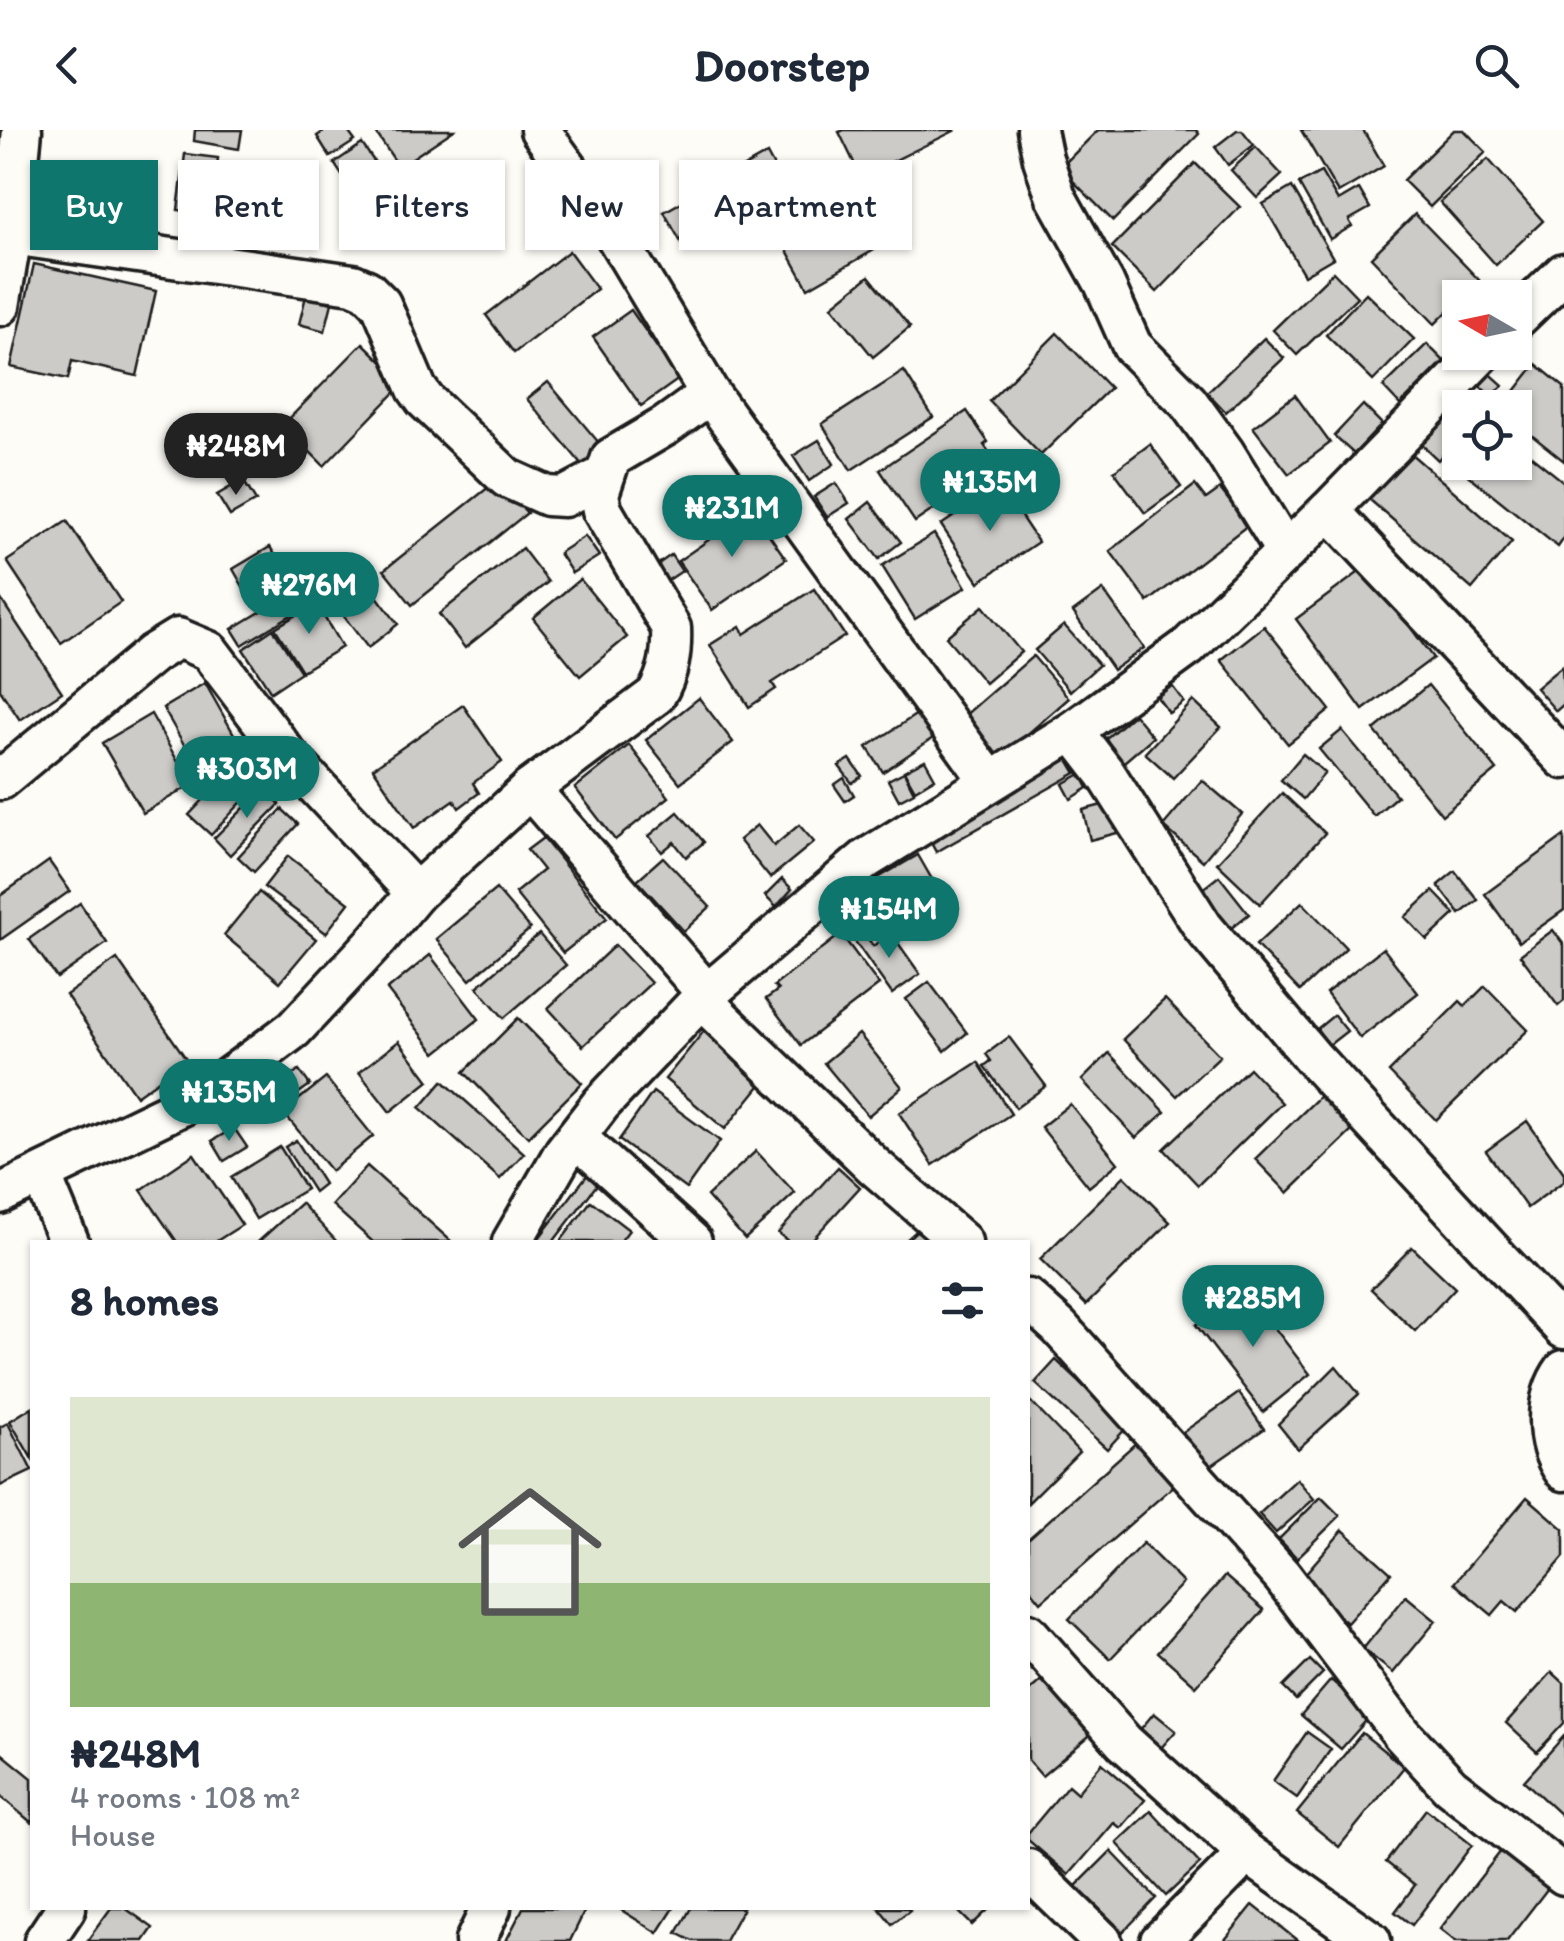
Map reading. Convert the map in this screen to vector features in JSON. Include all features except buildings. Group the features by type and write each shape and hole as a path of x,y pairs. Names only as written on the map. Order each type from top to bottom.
{"street":[{"path":"0,306 22,130"},
{"path":"540,130 612,230 710,394 989,780"},
{"path":"1037,130 1056,197 1104,283 1132,346 1188,402 1225,453 1286,552"},
{"path":"12,234 353,284 367,290 381,304 416,389 507,478 547,496 564,498 604,475"},
{"path":"1532,304 1564,273"},
{"path":"513,1240 576,1137 627,1076 704,996 866,859 1074,731 1188,647 1465,370"},
{"path":"0,1194 184,1105 270,1048 294,1029 416,893 530,789 656,695 666,678 672,651 671,628 602,510 599,494 611,458 710,394"},
{"path":"1329,510 1564,759"},
{"path":"0,780 152,654 178,638 209,652 289,756 416,893"},
{"path":"1074,731 1106,774 1202,926 1312,1058 1564,1328"},
{"path":"530,789 704,996 860,1152 960,1240"},
{"path":"576,1137 690,1240"},
{"path":"42,1177 68,1240"},
{"path":"1030,1302 1059,1327 1282,1576 1402,1734 1438,1773 1564,1875"},
{"path":"1564,1370 1550,1406 1549,1436 1564,1470"},
{"path":"1030,1635 1124,1742 1248,1853 1371,1941"},
{"path":"1160,1941 1248,1853"},
{"path":"1030,1872 1102,1941"},
{"path":"44,1941 65,1910"},
{"path":"475,1941 490,1910"}]}
